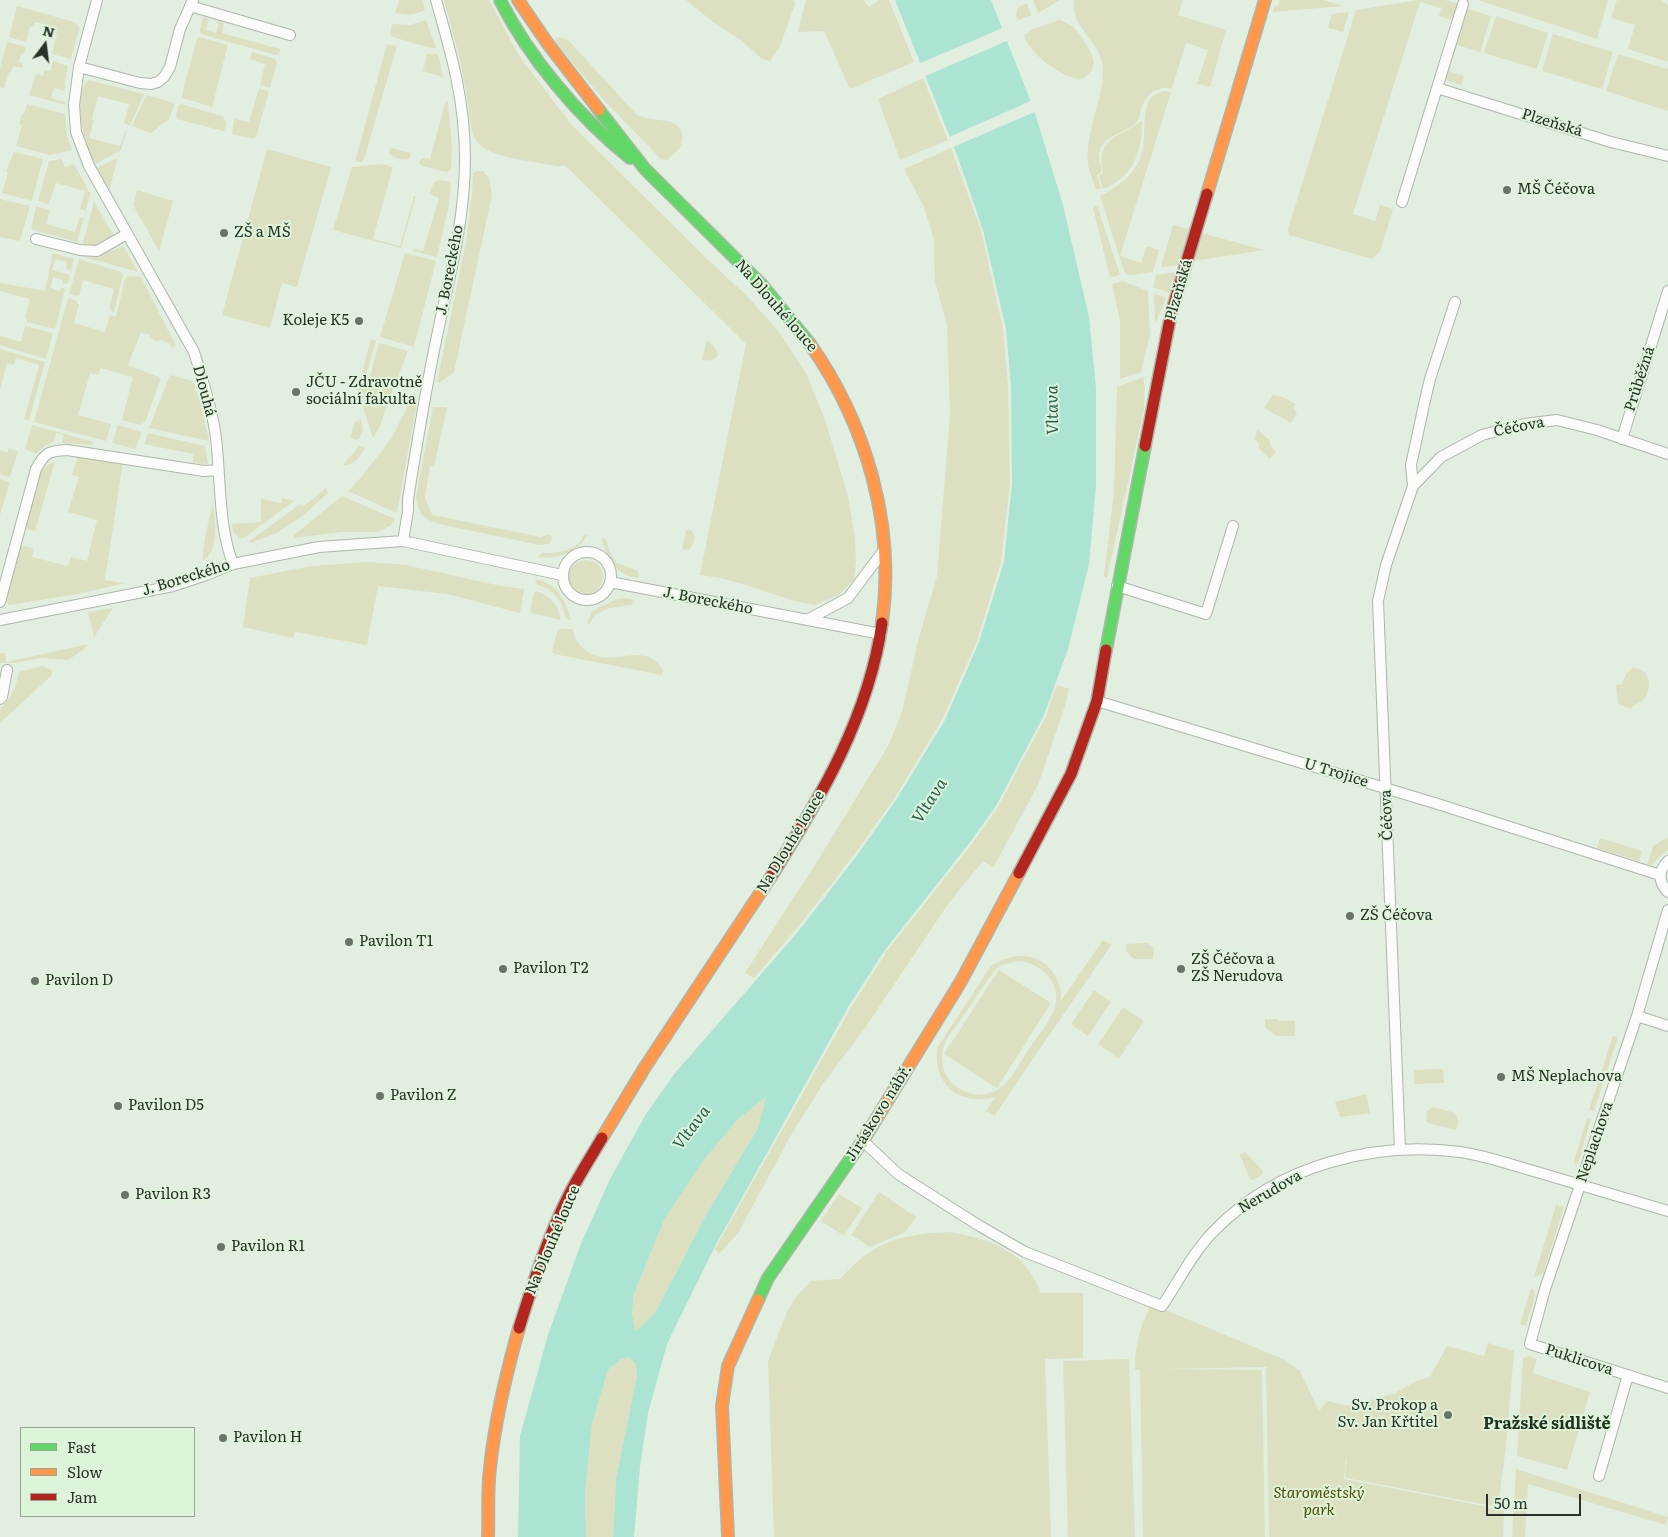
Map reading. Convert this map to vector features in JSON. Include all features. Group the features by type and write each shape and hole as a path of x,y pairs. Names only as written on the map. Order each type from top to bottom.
{"main road":[{"path":"500,0 517,30 558,87 609,142 647,171"},
{"path":"518,0 548,45 647,171"},
{"name":"Plzeňská","path":"1097,701 1117,586 1171,314 1265,0"},
{"name":"Na Dlouhé louce","path":"488,1537 490,1463 498,1406 528,1298 565,1203 620,1105 782,859 837,766 859,715 872,676 881,634 886,592 884,550 877,503 866,455 849,410 821,358 799,328 772,297 690,212 647,171"},
{"name":"Jiráskovo nábř.","path":"728,1537 722,1406 728,1366 768,1278 863,1141 965,975 1071,774 1097,701"}],"street":[{"name":"Dlouhá","path":"97,0 79,67 74,105 76,132 89,166 194,352 216,436 226,545 232,564"},
{"name":"J. Boreckého","path":"403,541 425,396 458,240 465,178 464,131 458,78 436,0"},
{"path":"79,67 140,83 151,84 158,82 164,78 170,67 180,29 191,3 290,35"},
{"path":"1402,202 1463,4"},
{"name":"Plzeňská","path":"1437,88 1612,142 1668,156"},
{"path":"36,239 80,250 97,251 127,234"},
{"name":"Průběžná","path":"1622,438 1668,290"},
{"name":"Čéčova","path":"1400,1150 1378,601 1386,565 1413,486 1411,466 1419,428 1430,379 1454,302"},
{"name":"Čéčova","path":"1413,486 1441,457 1482,435 1524,424 1557,420 1622,438 1668,454"},
{"path":"0,602 36,469 42,457 51,451 67,450 204,471 218,470"},
{"path":"1117,586 1206,614 1233,526"},
{"name":"J. Boreckého","path":"0,619 173,586 232,564 320,547 403,541 562,575"},
{"path":"807,620 848,598 884,550"},
{"path":"586,552 600,556 606,561 609,567 610,582 602,594 588,600 581,599 573,596 567,590 562,575 567,562 572,556 586,552"},
{"name":"J. Boreckého","path":"610,582 881,634"},
{"path":"0,699 7,670"},
{"name":"U Trojice","path":"1097,701 1386,788 1660,875"},
{"path":"1668,861 1660,875 1662,885 1668,892"},
{"name":"Neplachova","path":"1530,1344 1545,1289 1637,1016 1668,910"},
{"path":"1637,1016 1668,1026"},
{"name":"Nerudova","path":"863,1141 898,1174 978,1225 1025,1252 1162,1306 1214,1230 1251,1199 1282,1182 1323,1164 1377,1152 1400,1150 1461,1152 1580,1184 1668,1212"},
{"name":"Puklicova","path":"1530,1344 1668,1388"},
{"name":"Puklicova","path":"1599,1476 1628,1375"}],"green space":[{"path":"399,0 422,0 425,9 415,14 395,13"},
{"path":"444,0 489,0 518,54 570,123 747,296 780,333 807,375 825,420 848,496 855,539 856,562 854,580 840,594 815,605 794,601 720,578 700,575 746,344 566,166 505,156 486,149 477,142 472,130 462,70"},
{"path":"686,0 794,0 795,4 780,46 770,61 762,59 741,40 713,22"},
{"path":"806,0 863,0 869,7 879,0 889,0 914,62 850,89 824,31 798,32"},
{"path":"1033,0 1060,0 1038,13"},
{"path":"1074,0 1183,0 1178,15 1226,30 1210,87 1197,84 1208,50 1186,43 1172,88 1161,88 1148,95 1143,104 1139,119 1135,124 1102,145 1099,155 1102,172 1097,175 1101,188 1096,190 1088,164 1088,152 1091,128 1102,81 1102,60 1076,18"},
{"path":"1280,0 1323,0 1343,6 1272,12 1275,5 1278,6"},
{"path":"1419,0 1445,0 1459,4 1454,21 1439,16 1441,8 1420,2 1353,214 1375,221 1380,205 1393,209 1380,252 1372,259 1289,235 1288,229 1356,10"},
{"path":"1478,0 1608,0 1597,39"},
{"path":"1617,0 1661,0 1668,5 1668,62 1628,49 1635,25 1611,18"},
{"path":"1027,3 1031,15 1018,20 1016,16 1018,7"},
{"path":"17,6 74,22 78,25 79,29 71,59 52,54 57,34 54,33 56,27 35,22 33,27 30,27 26,42 9,37"},
{"path":"1465,8 1491,16 1480,52 1457,45 1449,71 1464,76 1461,85 1443,79"},
{"path":"1349,12 1343,32 1328,28 1332,14"},
{"path":"1496,16 1548,33 1537,69 1484,53"},
{"path":"203,17 209,19 206,30 216,33 219,24 215,23 217,21 224,23 222,33 280,49 279,53 276,55 201,34"},
{"path":"426,20 436,48 392,37 390,33 392,24 410,25"},
{"path":"1059,20 1069,24 1076,30 1092,56 1093,68 1082,79 1066,75 1048,64 1032,50 1024,35 1034,29"},
{"path":"1553,34 1613,52 1602,89 1542,71"},
{"path":"200,37 228,45 212,107 183,98 182,95 197,38"},
{"path":"560,37 569,41 637,115 675,124 683,138 681,146 676,152 667,160 661,159 602,98 556,43 556,38"},
{"path":"7,42 26,47 24,54 21,53 19,62 23,64 22,68 13,66 4,88 0,87 0,68"},
{"path":"387,44 397,46 365,156 362,162 355,162"},
{"path":"252,52 275,59 277,62 270,88 260,85 265,64 250,59"},
{"path":"427,54 438,54 443,77 423,71"},
{"path":"1618,54 1668,69 1668,111 1606,91"},
{"path":"53,61 68,66 65,91 54,88 51,98 65,102 66,105 29,95 36,74 43,76 44,70 50,71"},
{"path":"923,78 948,140 900,160 878,99"},
{"path":"88,80 144,94 130,126 124,123 129,104 98,96 89,138 120,146 127,130 121,150 95,164 87,145 80,109 80,97 83,87"},
{"path":"259,88 269,91 256,137 253,139 232,134 234,119 249,122"},
{"path":"1163,91 1171,92 1120,256 1141,263 1147,246 1159,250 1153,272 1129,275 1125,274 1100,196 1121,183 1133,171 1143,149 1145,113 1149,100"},
{"path":"146,95 175,103 169,119 151,133 132,126"},
{"path":"446,100 448,102 452,148 451,170 447,172 422,166 419,163 424,158 430,159"},
{"path":"27,104 65,114 67,136 72,150 50,155 16,146 22,125 19,124"},
{"path":"181,104 222,116 226,122 225,129 223,131 177,119 178,106"},
{"path":"1142,120 1141,142 1134,162 1122,178 1103,189 1099,175 1103,173 1102,161 1106,145"},
{"path":"390,148 411,153 409,159 396,158 389,154"},
{"path":"951,148 981,230 1003,329 1008,384 1010,483 1001,562 977,641 943,718 894,799 854,855 799,926 754,978 745,973 813,868 888,746 902,712 918,641 937,576 950,414 947,326 935,281 934,240 924,207 904,169"},
{"path":"267,149 331,167 297,287 282,283 270,328 222,315"},
{"path":"14,152 43,159 32,201 2,193 8,172 6,171"},
{"path":"116,158 110,187 107,188 97,168"},
{"path":"62,159 65,167 74,164 90,193 86,211 80,209 85,191 56,183 49,204 38,201 49,161"},
{"path":"382,164 393,167 373,239 400,246 414,196 416,196 401,248 333,230 352,167"},
{"path":"483,171 489,178 492,195 454,372 439,383 437,382 466,242 473,173"},
{"path":"439,180 451,182 449,205 437,257 414,251 412,248 423,251 439,198 429,194 434,182"},
{"path":"137,190 173,201 159,251 133,205"},
{"path":"0,199 30,206 20,241 0,237"},
{"path":"94,201 114,236 97,247 82,247"},
{"path":"1097,205 1120,275 1110,277 1093,208"},
{"path":"36,206 50,210 46,224 75,232 80,217 84,218 77,242 31,229"},
{"path":"1173,225 1189,229 1179,265 1161,267"},
{"path":"1202,233 1264,250 1194,261"},
{"path":"124,247 138,272 80,256 96,256"},
{"path":"53,253 74,259 71,270 66,269 67,262 55,259 52,270 70,275 68,283 65,284 62,283 63,280 53,277 50,287 59,291 61,288 65,290 55,329 27,322 25,318 30,299 0,291 0,283 45,291"},
{"path":"405,253 436,261 414,347 380,337"},
{"path":"79,259 121,272 123,275 114,312 109,308 114,289 83,280 79,296 69,294"},
{"path":"1176,272 1170,293 1153,287 1156,275"},
{"path":"128,276 141,277 175,344 173,348 170,346 171,344 160,339 158,342 149,338 150,335 141,332 128,365 161,378 145,422 140,425 122,420 133,377 100,368 98,375 90,373 78,415 111,424 106,441 34,422 68,298 77,301 77,304 79,304 74,323 105,332 110,315 116,317 125,279"},
{"path":"1123,281 1148,291 1150,335 1141,372 1120,379 1120,321 1112,284"},
{"path":"1154,293 1166,298 1155,324"},
{"path":"25,326 53,333 46,359 0,345 0,336 21,342"},
{"path":"371,339 376,341 365,378 380,383 376,398 357,392"},
{"path":"707,340 716,349 718,354 712,360 702,360"},
{"path":"379,343 408,351 395,384 370,376"},
{"path":"0,349 45,362 29,420 24,420 39,365 16,358 14,365 7,363 0,390"},
{"path":"170,375 193,381 200,401 209,441 149,428"},
{"path":"1143,377 1145,388 1144,409 1107,578 1104,576 1114,491 1117,387"},
{"path":"383,386 393,389 380,426 373,438 362,404 376,408"},
{"path":"415,392 417,402 397,513 348,491 391,439"},
{"path":"1273,395 1296,404 1293,407 1297,414 1291,423 1264,408"},
{"path":"433,407 447,407 434,467 430,466 425,497 432,515 541,537 550,534 552,538 549,544 539,545 444,525 432,522 424,517 419,509 416,497"},
{"path":"361,418 363,431 358,440 350,438 355,421 358,422"},
{"path":"32,425 93,442 92,445 62,443 64,435 56,433 54,441 36,454 25,449"},
{"path":"118,425 142,432 135,449 112,443"},
{"path":"1257,429 1269,440 1276,452 1270,459 1259,449 1259,444 1255,440"},
{"path":"148,433 205,446 208,464 193,463 193,454 144,444"},
{"path":"359,446 365,447 359,457 351,464 343,465"},
{"path":"9,449 18,451 10,477 0,474 0,450 7,453"},
{"path":"78,456 123,461 105,580 125,583 78,594 9,605 5,599 17,551 22,546 34,549 32,557 68,566 71,557 87,561 97,520 68,512 79,477 72,475"},
{"path":"55,461 35,531 26,529 25,525 41,471"},
{"path":"0,479 10,482 0,515"},
{"path":"326,488 328,493 300,518 276,533 251,543 248,542 299,505 304,506"},
{"path":"342,496 395,519 390,526 377,532 342,532 293,538 294,535"},
{"path":"283,498 294,501 245,537 240,539 233,532 232,524 261,522 261,499 281,503"},
{"path":"213,501 214,543 208,557 202,561 205,538"},
{"path":"689,529 694,536 693,544 690,549 682,550 686,530"},
{"path":"584,534 588,534 579,546 567,553 553,557 538,557 542,553 560,552 573,547 578,544"},
{"path":"601,538 606,539 609,551 617,563 638,571 639,578 626,575 616,568 604,548"},
{"path":"586,560 598,565 603,577 598,589 586,594 574,589 569,577 574,565"},
{"path":"367,562 406,565 501,586 524,589 520,613 447,594 378,586 367,645 295,632 293,638 243,627 250,578 311,566"},
{"path":"535,579 543,581 555,589 563,599 571,621 566,618 557,597 549,590 537,585"},
{"path":"536,591 546,595 553,602 561,620 532,613 530,610"},
{"path":"617,599 635,600 632,605 609,608 595,615 587,624 592,611"},
{"path":"113,608 94,637 88,612"},
{"path":"558,629 572,629 579,644 591,654 602,657 635,655 655,660 663,670 662,675 554,654 552,652"},
{"path":"88,644 83,650 68,660 40,658 15,663 0,663 0,653 4,653 7,662"},
{"path":"42,666 52,670 52,675 0,723 0,709 13,692 19,672"},
{"path":"1632,668 1643,671 1649,684 1642,701 1633,706 1632,709 1618,704 1616,685 1622,684 1626,674"},
{"path":"1057,685 1069,689 1038,785 993,868 983,861 948,904 865,1028 822,1085 790,1137 738,1233 719,1254 715,1249 852,1006 887,951 971,845 998,807 1046,716"},
{"path":"1668,837 1668,850 1651,866 1647,866 1653,846"},
{"path":"1600,838 1642,851 1639,861 1597,848"},
{"path":"1103,940 1111,945 994,1116 986,1111 995,1097 970,1098 951,1090 944,1082 939,1073 937,1048 991,966 1000,961 1020,956 1038,960 1053,972 1060,987 1061,1001","holes":["1018,961 1042,970 1048,975 1055,990 1055,1007 1047,1024 1003,1086 993,1092 980,1095 961,1090 951,1082 944,1069 942,1055 946,1040 995,970 1001,965"]},
{"path":"1147,943 1154,948 1153,959 1134,959 1126,951 1126,944"},
{"path":"999,970 1051,1003 997,1088 944,1054"},
{"path":"1094,990 1111,1002 1088,1036 1071,1024"},
{"path":"1123,1007 1144,1021 1119,1059 1098,1044"},
{"path":"1265,1019 1295,1021 1295,1036 1276,1036 1265,1027"},
{"path":"1613,1036 1618,1037 1594,1111 1589,1110"},
{"path":"1443,1069 1444,1083 1414,1084 1414,1070"},
{"path":"1366,1094 1370,1113 1340,1117 1335,1102"},
{"path":"767,1096 758,1128 706,1215 655,1313 635,1332 632,1313 634,1294 665,1218 703,1161 737,1120"},
{"path":"1433,1107 1452,1112 1458,1117 1456,1130 1426,1121 1427,1111"},
{"path":"1587,1118 1591,1119 1578,1163 1575,1165 1574,1161"},
{"path":"1245,1152 1263,1171 1263,1174 1253,1180 1250,1179 1240,1155"},
{"path":"879,1192 916,1217 905,1232 870,1247 851,1235"},
{"path":"839,1194 862,1208 844,1236 821,1221"},
{"path":"1556,1205 1564,1207 1543,1274 1534,1277"},
{"path":"950,1232 984,1240 1014,1255 1030,1272 1041,1293 1083,1293 1083,1358 1045,1359 1051,1537 774,1537 768,1361 787,1312 795,1298 811,1281 840,1279 865,1256 889,1242 917,1235"},
{"path":"1531,1288 1534,1290 1535,1296 1526,1326 1520,1324"},
{"name":"Staroměstský park","path":"1156,1306 1285,1360 1300,1371 1319,1411 1327,1401 1350,1406 1395,1393 1416,1381 1430,1377 1447,1346 1484,1356 1488,1343 1514,1351 1506,1446 1498,1507 1346,1478 1347,1459 1344,1479 1504,1510 1503,1537 1269,1537 1266,1367 1164,1369 1262,1370 1265,1537 1143,1537 1140,1370 1135,1370 1135,1361 1138,1338 1143,1323 1150,1307"},
{"path":"1529,1356 1537,1359 1533,1373 1590,1392 1567,1470 1517,1456 1523,1358"},
{"path":"629,1357 636,1364 637,1376 616,1479 613,1537 586,1537 585,1493 592,1424 608,1370 620,1360"},
{"path":"1129,1359 1135,1537 1068,1537 1063,1361"},
{"path":"1516,1469 1668,1517 1666,1525 1528,1484 1525,1537 1512,1537"}],"water":[{"name":"Vltava","path":"895,0 991,0 1034,110 1063,205 1089,317 1096,388 1096,486 1089,564 1068,649 1044,715 996,806 971,841 885,950 850,1004 714,1248 667,1344 648,1413 640,1467 634,1537 613,1537 616,1479 637,1376 636,1364 629,1357 620,1360 608,1370 592,1424 585,1493 586,1537 518,1537 520,1436 548,1335 580,1246 610,1179 646,1114 675,1073 797,933 858,854 896,800 945,720 979,642 1004,562 1012,483 1011,386 1006,329 983,230 957,155","holes":["766,1097 758,1128 706,1215 655,1313 635,1332 632,1313 634,1294 665,1218 703,1161 737,1120"]}],"pier":[{"path":"1005,27 1009,40 923,77 918,64"},
{"path":"1033,100 1037,111 951,148 947,138"}],"traffic: fast":[{"path":"500,0 526,44 557,86 593,125 630,158"},
{"path":"599,110 645,169 762,285 810,344"},
{"path":"1106,650 1145,446"},
{"path":"758,1300 768,1278 862,1142"}],"traffic: slow":[{"path":"518,0 548,44 599,110"},
{"path":"1207,194 1265,0"},
{"path":"810,344 830,375 847,408 861,442 872,477 885,549 882,623"},
{"path":"862,1142 960,983 1019,873"},
{"path":"602,1138 645,1067 772,875"},
{"path":"728,1537 722,1406 728,1366 758,1300"},
{"path":"488,1537 492,1450 502,1397 519,1328"}],"traffic: jam":[{"path":"1145,446 1171,314 1207,194"},
{"path":"772,875 808,816 841,755 866,691 876,657 882,623"},
{"path":"1019,873 1071,774 1097,701 1106,650"},
{"path":"519,1328 535,1277 554,1227 573,1188 602,1138"}],"place":[{"name":"MŠ Čéčova","path":"1507,190"},
{"name":"ZŠ a MŠ","path":"224,233"},
{"name":"Koleje K5","path":"359,321"},
{"name":"JČU - Zdravotně sociální fakulta","path":"296,392"},
{"name":"ZŠ Čéčova","path":"1350,916"},
{"name":"Pavilon T1","path":"349,942"},
{"name":"Pavilon T2","path":"503,969"},
{"name":"ZŠ Čéčova a ZŠ Nerudova","path":"1181,969"},
{"name":"Pavilon D","path":"35,981"},
{"name":"MŠ Neplachova","path":"1501,1077"},
{"name":"Pavilon Z","path":"380,1096"},
{"name":"Pavilon D5","path":"118,1106"},
{"name":"Pavilon R3","path":"125,1195"},
{"name":"Pavilon R1","path":"221,1247"},
{"name":"Sv. Prokop a Sv. Jan Křtitel","path":"1448,1415"},
{"name":"Pavilon H","path":"223,1438"}],"district":[{"name":"Pražské sídliště","path":"1547,1424"}]}
